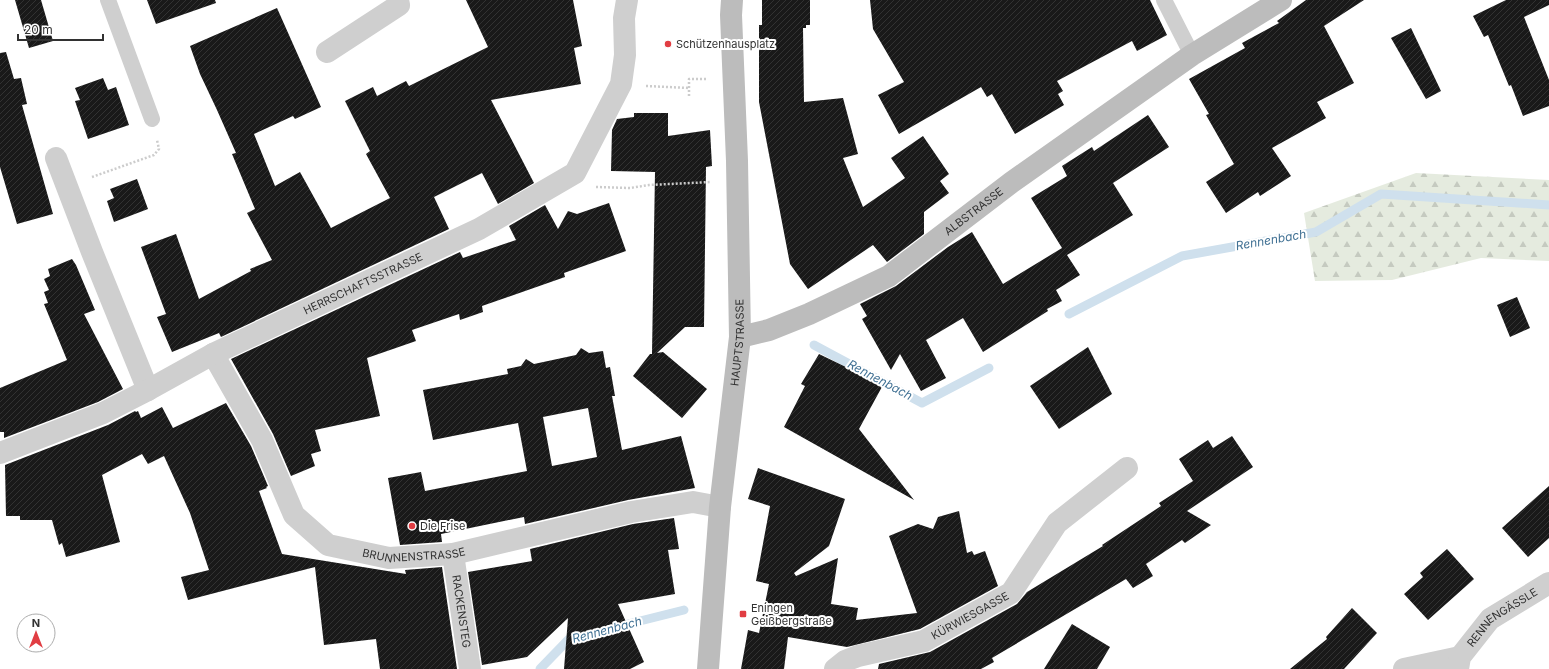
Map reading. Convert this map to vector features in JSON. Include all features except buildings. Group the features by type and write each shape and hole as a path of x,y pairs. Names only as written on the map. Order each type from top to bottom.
{"main road":[{"name":"ALBSTRASSE","path":"740,337 769,330 809,314 889,276 1012,182 1192,55 1281,0"},
{"name":"HAUPTSTRASSE","path":"708,669 720,507 740,337 737,154 732,7"}],"street":[{"path":"327,52 400,5 398,0"},
{"path":"575,173 621,84 625,55 624,18 627,0"},
{"path":"56,158 148,390"},
{"name":"HERRSCHAFTSSTRASSE","path":"0,453 103,413 213,354 479,230 575,173"},
{"name":"BRUNNENSTRASSE","path":"213,354 262,440 294,515 328,545 389,558 453,554 631,512 693,502 720,507"},
{"name":"KÜRWIESGASSE","path":"835,669 845,661 858,656 924,641 1011,593 1057,523 1127,468"},
{"name":"RACKENSTEG","path":"453,554 470,669"},
{"name":"RENNENGÄSSLE","path":"1404,669 1459,663 1490,619 1549,583"}],"lane":[{"path":"108,0 152,119"},
{"path":"1164,0 1192,55"}],"path":[{"path":"689,79 689,96"},
{"path":"621,84 689,88"},
{"path":"67,186 154,155 159,149 152,119"},
{"path":"575,173 588,187 630,188 649,185 707,182"}],"green space":[{"path":"1416,173 1549,180 1549,261 1481,258 1392,280 1315,281 1304,213"}],"waterway":[{"name":"Rennenbach","path":"1069,314 1182,256 1316,232 1381,194 1549,205"},
{"name":"Rennenbach","path":"814,345 922,403 989,368"},
{"name":"Rennenbach","path":"616,627 684,610"},
{"name":"Rennenbach","path":"540,669 569,639 576,637"}],"place":[{"name":"Schützenhausplatz","path":"668,44"},
{"name":"Die Frise","path":"412,526"},
{"name":"Eningen Geißbergstraße","path":"743,614"}]}
